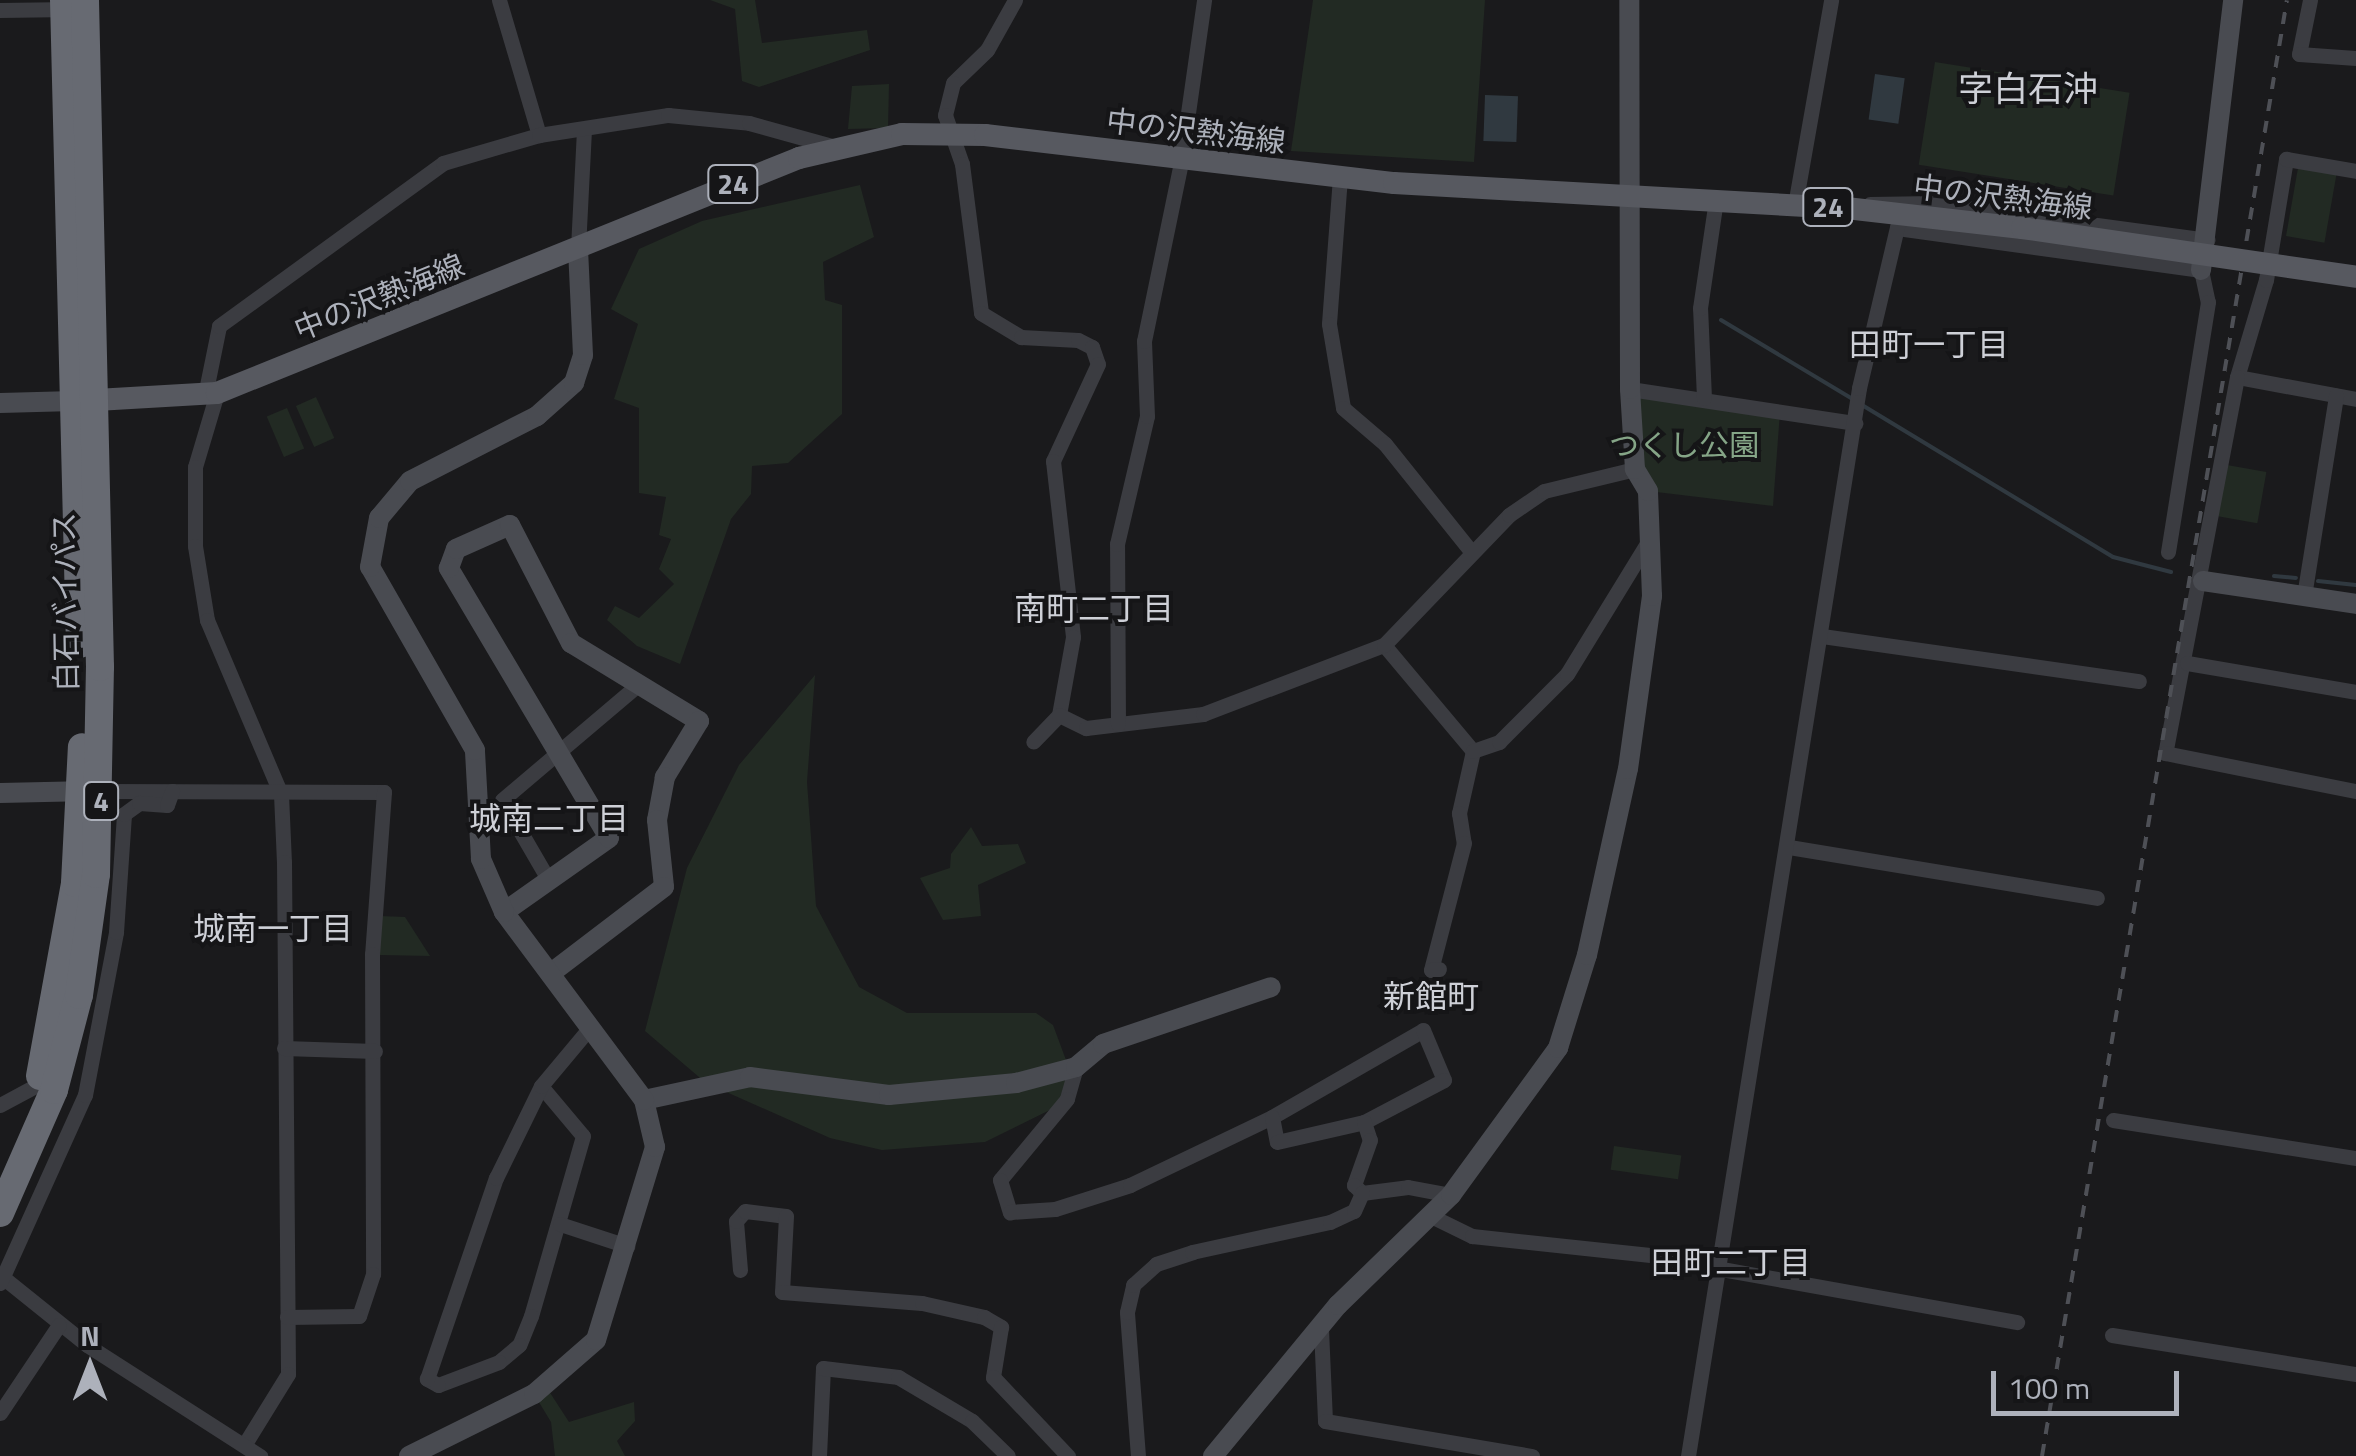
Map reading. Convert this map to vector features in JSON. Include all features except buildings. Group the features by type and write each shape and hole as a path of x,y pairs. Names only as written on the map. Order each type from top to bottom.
{"highway":[{"name":"白石バイパス","path":"5,1200 54,1090 79,995 92,791 75,4"},
{"name":"白石バイパス","path":"5,1200 39,1084 92,791"}],"main road":[{"name":"中の沢熱海線","path":"84,401 211,394 832,146 951,132 1181,162 1340,177 1846,208 1898,221 2022,228 2356,277"}],"street":[{"path":"499,0 539,135"},
{"path":"1016,0 986,50 953,82 945,115 981,312 1021,337 1078,340 1092,347 1098,364 1052,460 1073,637 1059,715 1033,742"},
{"path":"1118,724 1117,544 1147,416 1144,341 1181,162 1204,0"},
{"path":"1213,1456 1320,1329 1451,1195 1558,1048 1581,973 1649,655 1648,491 1635,470 1630,389 1633,195 1629,0"},
{"path":"1795,206 1831,0"},
{"path":"2168,552 2208,302 2201,270 2233,0"},
{"path":"2310,0 2299,54 2356,58"},
{"path":"0,10 75,4"},
{"path":"246,1442 288,1374 281,794 207,620 195,546 194,467 211,394 220,326 329,240 443,163 539,135 668,115 749,123 832,146"},
{"path":"409,1456 572,1367 596,1340 655,1147 644,1100 587,1031 504,912 480,859 476,750 384,603 370,567 379,518 410,481 536,416 574,383 583,354 578,248 584,130"},
{"path":"2356,171 2286,159 2266,280 2237,376 2203,581 2165,753 2356,791"},
{"path":"1340,177 1328,324 1343,408 1385,444 1470,550"},
{"path":"1846,208 1898,199 2207,240"},
{"path":"1704,398 1700,308 1716,200"},
{"path":"1688,1456 1859,394 1898,221 2201,270"},
{"path":"2237,376 2356,399"},
{"path":"1630,389 1856,417"},
{"path":"2304,596 2336,396"},
{"path":"0,403 84,401"},
{"path":"1059,715 1086,728 1203,714 1384,646 1470,550 1544,491 1635,470"},
{"path":"504,912 608,838 449,568 456,550 510,526 571,643 700,721 665,778 657,820 664,887 550,974"},
{"path":"1474,751 1499,742 1568,674 1651,536"},
{"path":"2203,581 2356,604"},
{"path":"1822,636 2139,681"},
{"path":"1384,646 1474,751"},
{"path":"2187,663 2356,692"},
{"path":"548,880 502,800 558,758 640,683"},
{"path":"1439,970 1431,970 1464,844 1459,813 1474,751"},
{"path":"172,791 167,805 139,803 124,814 116,932 84,1095 1,1278 59,1324 246,1442 260,1456"},
{"path":"0,794 384,792 374,907 373,1274 359,1316 287,1317"},
{"path":"1788,847 2098,898"},
{"path":"644,1100 750,1077 889,1096 1016,1083 1076,1067 1102,1044 1271,986"},
{"path":"1076,1067 1066,1098 1000,1180 1010,1212 1102,1196 1272,1117 1424,1030 1444,1080 1364,1122 1278,1142 1272,1117"},
{"path":"541,1086 583,1136 560,1224 519,1345 499,1362 438,1385 427,1378 496,1178 541,1086 587,1031"},
{"path":"284,1048 375,1051"},
{"path":"0,1104 39,1084"},
{"path":"2112,1120 2356,1158"},
{"path":"1362,1193 1354,1185 1370,1140 1364,1122"},
{"path":"1362,1193 1408,1187 1451,1195"},
{"path":"1138,1456 1126,1312 1133,1285 1156,1264 1192,1252 1330,1222 1354,1212 1362,1193"},
{"path":"740,1270 736,1221 745,1211 786,1216 782,1292 922,1303 984,1317 1001,1327 994,1377 1068,1456"},
{"path":"1431,1216 1472,1236 1716,1265 2017,1322"},
{"path":"560,1224 627,1246"},
{"path":"0,1414 59,1324"},
{"path":"1320,1329 1324,1421 1532,1456"},
{"path":"2112,1335 2356,1374"},
{"path":"819,1456 823,1368 898,1376 972,1421 1008,1456"}],"green space":[{"path":"710,0 755,0 762,43 867,30 870,50 759,87 742,81 735,9"},
{"path":"1313,0 1485,0 1474,162 1291,151"},
{"path":"1935,62 2130,93 2113,196 1919,165"},
{"path":"889,84 888,128 848,129 852,86"},
{"path":"2298,168 2336,175 2324,243 2286,236"},
{"path":"860,185 874,237 823,262 825,300 842,305 842,414 788,463 752,466 751,494 731,519 680,664 637,646 607,620 615,606 639,618 674,584 659,569 671,539 659,535 666,497 639,493 639,408 614,399 638,324 611,309 639,249 702,221"},
{"name":"つくし公園","path":"1630,389 1780,412 1773,506 1648,491"},
{"path":"316,397 334,438 314,447 296,406"},
{"path":"287,408 304,449 284,457 267,417"},
{"path":"2227,465 2266,472 2257,523 2218,516"},
{"path":"815,675 807,782 816,906 859,987 907,1013 1036,1013 1053,1025 1066,1060 1066,1102 985,1142 882,1150 830,1138 706,1083 645,1031 687,868 739,765"},
{"path":"971,827 982,846 1018,844 1026,863 978,885 981,916 943,920 920,878 950,868 951,854"},
{"path":"380,916 405,917 430,956 380,955"},
{"path":"1614,1146 1681,1155 1678,1179 1611,1170"},
{"path":"545,1385 569,1422 634,1402 635,1421 617,1441 625,1456 555,1456 551,1422 534,1394"}],"shaded area":[{"path":"1875,74 1905,78 1898,124 1869,120"},
{"path":"1485,95 1518,96 1516,142 1483,141"}],"waterway":[{"path":"1721,320 1854,400"},
{"path":"1862,405 2113,557 2171,572"},
{"path":"2274,576 2296,578"},
{"path":"2318,581 2356,585"}],"railway":[{"path":"2042,1456 2287,0"}],"district":[{"name":"字白石沖","path":"2028,88"},
{"name":"田町一丁目","path":"1929,344"},
{"name":"南町二丁目","path":"1094,608"},
{"name":"城南二丁目","path":"549,818"},
{"name":"城南一丁目","path":"273,928"},
{"name":"新館町","path":"1431,996"},
{"name":"田町二丁目","path":"1731,1262"}]}
